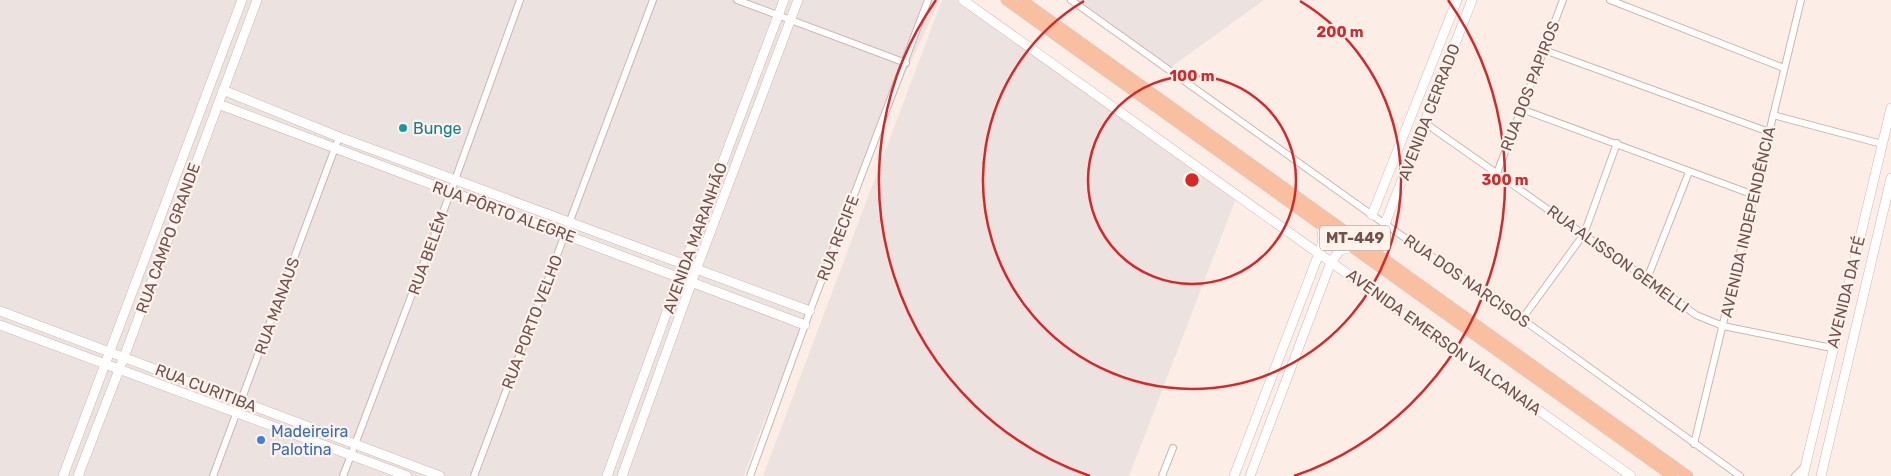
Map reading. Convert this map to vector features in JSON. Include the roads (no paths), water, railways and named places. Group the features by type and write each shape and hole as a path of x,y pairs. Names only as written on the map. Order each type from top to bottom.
{"main road":[{"name":"MT-449","path":"1006,0 1672,476"},
{"name":"MT-449","path":"1022,0 1688,476"}],"street":[{"name":"RUA CAMPO GRANDE","path":"63,476 242,0"},
{"name":"RUA CAMPO GRANDE","path":"78,476 257,0"},
{"name":"RUA BELÉM","path":"344,476 520,0"},
{"name":"RUA PORTO VELHO","path":"474,476 653,0"},
{"path":"737,0 906,63"},
{"name":"AVENIDA MARANHÃO","path":"607,476 784,0"},
{"name":"AVENIDA MARANHÃO","path":"622,476 696,270 798,0"},
{"name":"RUA RECIFE","path":"750,476 810,311 906,63 928,0"},
{"name":"AVENIDA EMERSON VALCANAIA","path":"963,0 1631,476"},
{"name":"RUA DOS NARCISOS","path":"1070,0 1740,476"},
{"name":"AVENIDA CERRADO","path":"1372,215 1457,0"},
{"name":"AVENIDA CERRADO","path":"1385,224 1472,0"},
{"name":"RUA DOS PAPIROS","path":"1497,173 1563,0"},
{"path":"1610,0 1784,68"},
{"name":"AVENIDA INDEPENDÊNCIA","path":"1694,444 1800,0"},
{"path":"1544,50 1769,132"},
{"name":"RUA PÔRTO ALEGRE","path":"209,85 339,137 810,311"},
{"name":"RUA PÔRTO ALEGRE","path":"204,97 267,124 566,234 805,325"},
{"name":"AVENIDA DA FÉ","path":"1803,476 1832,348 1891,108"},
{"path":"1521,109 1754,195"},
{"path":"267,124 272,110"},
{"path":"1773,115 1882,144"},
{"path":"296,135 302,122"},
{"name":"RUA ALISSON GEMELLI","path":"1425,123 1648,279 1696,316 1723,326 1832,348"},
{"name":"RUA MANAUS","path":"213,476 339,137"},
{"path":"1522,320 1584,234 1617,143"},
{"path":"383,167 387,154"},
{"path":"1648,279 1689,172"},
{"name":"AVENIDA DA FÉ","path":"1821,476 1891,178"},
{"path":"496,208 501,196"},
{"path":"1234,476 1319,253 1323,239 1321,224"},
{"path":"1250,476 1331,262 1340,250 1353,247"},
{"name":"RUA CURITIBA","path":"0,311 440,476"},
{"name":"RUA CURITIBA","path":"0,325 408,476"},
{"path":"149,380 154,368"},
{"path":"1162,476 1173,448"},
{"path":"1795,476 1805,466"}],"place":[{"name":"Bunge","path":"403,128"},
{"name":"Madeireira Palotina","path":"261,440"}]}
